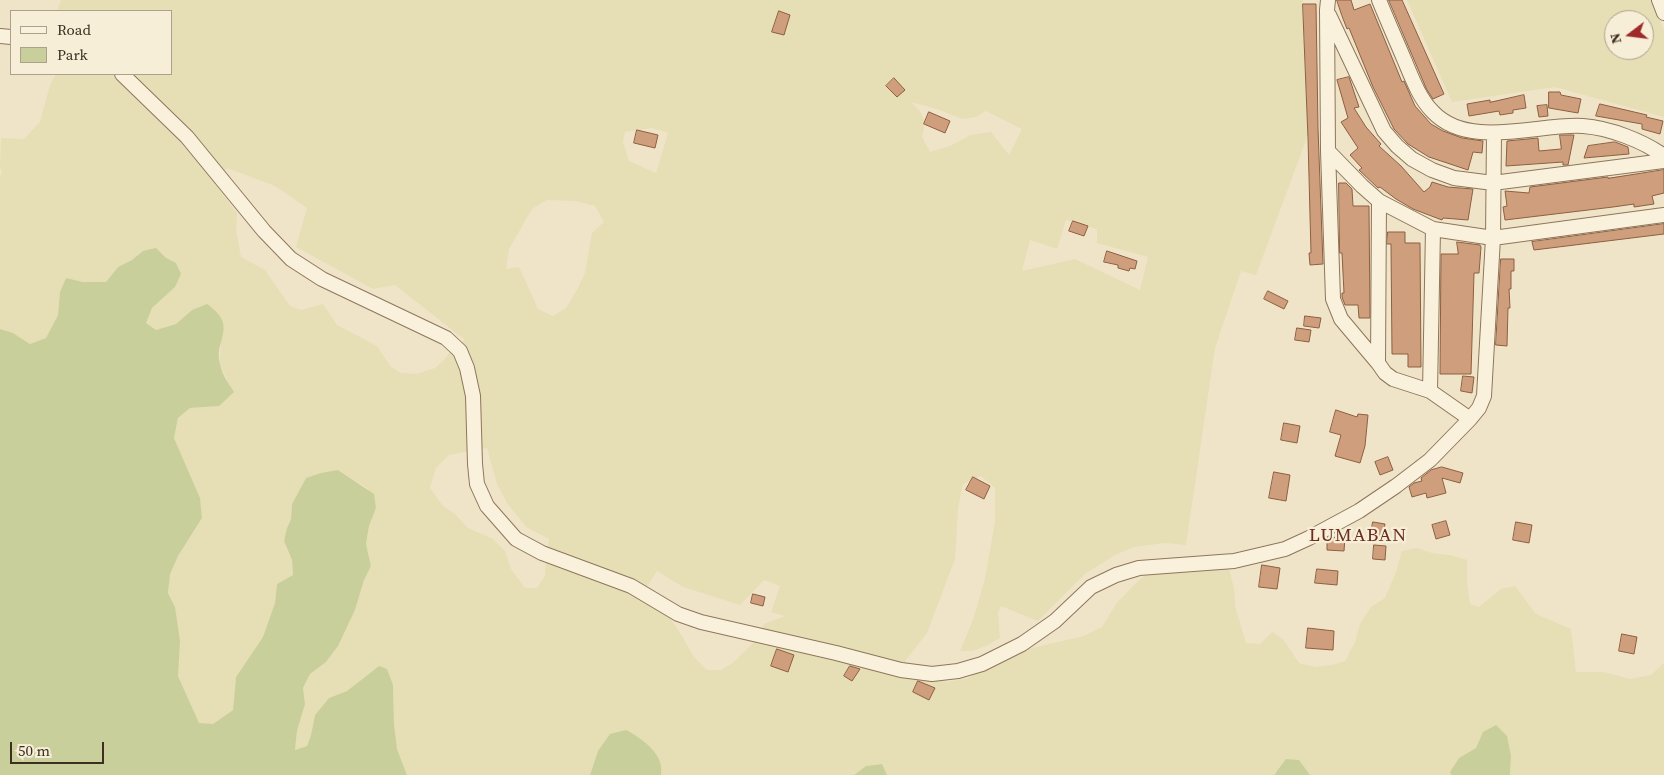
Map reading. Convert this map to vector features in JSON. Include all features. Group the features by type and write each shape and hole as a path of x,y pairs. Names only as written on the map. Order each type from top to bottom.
{"street":[{"path":"1379,0 1421,98 1433,113 1446,123 1464,129 1494,134 1570,126 1590,127 1638,141 1664,156"},
{"path":"1659,0 1664,13"},
{"path":"1327,5 1328,151 1333,298 1341,319 1385,374 1393,379 1430,391 1470,419"},
{"path":"1327,5 1384,131 1412,159 1432,170 1454,178 1493,183 1664,161"},
{"path":"123,75 187,137 264,232 291,259 322,279 446,338 460,351 467,368 473,396 474,464 477,484 487,506 499,522 516,539 542,553 631,586 678,614 701,622 901,670 932,674 958,671 982,664 1022,644 1055,621 1091,587 1116,575 1139,568 1234,562 1285,549 1359,511 1430,460 1470,419 1479,408 1484,396 1493,238 1494,134"},
{"path":"1328,151 1379,201 1433,228 1493,238 1664,216"},
{"path":"1378,363 1379,201"},
{"path":"1430,391 1433,228"}],"shaded area":[{"path":"61,0 1303,0 1308,135 1256,275 1241,271 1215,348 1186,545 1165,543 1134,547 1115,555 1085,574 1038,621 1001,606 998,613 1000,638 973,651 960,651 973,620 985,579 995,522 995,488 981,476 963,484 958,508 955,559 927,633 905,661 924,675 947,682 968,678 1015,652 1084,636 1102,627 1116,604 1151,570 1228,564 1234,589 1235,606 1246,643 1260,644 1272,632 1283,639 1299,663 1315,667 1332,665 1345,661 1355,642 1360,624 1371,607 1385,598 1396,572 1402,551 1417,548 1467,560 1467,583 1470,604 1479,607 1501,589 1515,586 1536,614 1571,629 1576,672 1604,672 1630,679 1651,675 1664,663 1664,775 1510,775 1511,756 1483,732 1476,748 1459,758 1450,772 1451,775 1310,775 1299,760 1275,772 1274,775 887,775 881,764 866,766 854,775 661,775 662,771 598,751 590,775 407,775 397,749 393,685 379,666 347,691 329,698 315,715 307,746 295,750 297,731 305,704 303,688 310,674 326,662 338,646 355,610 364,580 371,566 366,544 369,526 376,508 367,488 338,470 306,478 292,504 291,519 284,541 292,560 293,575 277,584 275,603 263,637 236,677 233,710 213,724 199,724 178,676 175,607 168,593 169,574 202,518 200,498 174,438 178,418 190,408 219,406 227,380 219,363 221,346 192,310 176,324 156,330 145,323 152,308 175,287 176,263 143,251 132,260 118,267 106,282 83,282 66,278 60,292 58,315 46,338 30,344 13,333 0,329 1,138 24,139 40,122 50,85 55,75 172,75 172,10 57,10","holes":["911,102 937,109 962,119 976,117 986,111 1022,129 1009,155 991,132 971,135 950,146 930,152 922,137 925,122 920,111","652,128 668,133 656,173 629,161 623,142 625,132","227,168 275,186 307,208 296,247 373,289 395,285 465,340 454,346 445,359 435,368 417,374 401,373 390,366 377,346 337,325 323,304 301,310 290,306 265,270 241,257 236,230 237,213 215,184","547,200 575,201 595,206 604,222 592,233 585,273 577,290 566,308 553,316 538,309 519,267 506,269 509,249 532,209","1066,220 1097,229 1097,243 1148,257 1140,290 1075,259 1022,271 1030,240 1057,249","487,448 497,484 507,503 526,527 549,539 545,576 537,588 525,588 511,569 505,551 493,539 468,528 455,514 443,506 430,488 436,468 449,455","657,571 683,587 740,605 764,580 780,586 771,612 785,616 764,624 756,640 734,662 721,670 707,670 694,657 668,615 645,590"]},
{"path":"1407,0 1651,0 1664,30 1664,117 1555,87 1452,102"}],"green space":[{"path":"156,248 166,258 176,263 181,274 175,287 152,308 146,323 156,330 176,324 192,310 207,304 222,319 224,326 219,355 220,364 234,392 219,406 190,408 178,418 174,438 200,498 202,518 178,556 170,574 168,593 175,607 180,641 178,676 199,723 213,724 233,710 236,677 263,637 275,603 277,584 293,575 292,560 284,541 291,519 292,504 306,478 338,470 374,494 376,508 369,526 366,544 371,566 364,580 355,610 338,646 326,662 310,674 303,688 305,704 297,731 295,750 307,746 315,715 329,698 347,691 379,666 387,669 393,685 397,749 407,775 0,775 0,329 13,333 30,344 46,338 58,315 60,292 66,278 83,282 106,282 118,267 132,260 143,251"},
{"path":"1496,725 1507,736 1511,756 1510,775 1451,775 1450,772 1459,758 1476,748 1483,732"},
{"path":"626,730 645,742 656,754 661,767 661,775 590,775 598,751 610,734"},
{"path":"1286,759 1299,760 1310,775 1274,775"},
{"path":"882,764 887,775 854,775 866,766"}],"building":[{"path":"1337,0 1351,0 1354,10 1370,4 1402,82 1404,81 1415,106 1431,124 1462,138 1483,141 1482,153 1473,152 1468,170 1429,157 1408,144 1394,129 1373,87 1349,28 1347,29"},
{"path":"1389,0 1402,0 1444,94 1433,99 1427,90"},
{"path":"1303,4 1316,4 1323,264 1310,265 1308,138"},
{"path":"779,11 790,15 784,35 772,32"},
{"path":"1349,77 1359,107 1354,108 1366,127 1381,144 1379,146 1401,166 1424,192 1430,187 1432,182 1448,187 1473,189 1468,220 1443,218 1442,220 1413,209 1380,187 1378,188 1359,170 1362,168 1350,155 1358,148 1341,122 1348,118 1337,80"},
{"path":"894,78 905,90 897,97 886,86"},
{"path":"1549,92 1560,92 1561,95 1581,99 1578,113 1549,108"},
{"path":"1524,95 1526,108 1513,110 1513,113 1500,115 1499,111 1469,116 1467,104 1490,100 1490,102"},
{"path":"1600,104 1647,115 1646,117 1663,121 1660,134 1642,129 1642,124 1596,116"},
{"path":"1547,105 1548,116 1539,117 1537,106"},
{"path":"929,112 950,121 945,133 924,124"},
{"path":"637,130 658,135 655,148 634,143"},
{"path":"1560,135 1574,135 1568,165 1563,165 1563,162 1506,166 1507,141 1538,138 1539,151 1561,149"},
{"path":"1615,142 1628,147 1629,154 1584,158 1588,146"},
{"path":"1664,170 1664,193 1652,196 1654,204 1634,207 1634,204 1505,220 1503,207 1507,206 1505,191 1529,193 1530,187"},
{"path":"1339,183 1346,183 1352,189 1353,206 1369,206 1370,318 1359,318 1358,305 1345,305 1342,297 1342,293 1344,293 1342,253 1340,253"},
{"path":"1073,221 1088,226 1084,236 1069,231"},
{"path":"1664,224 1664,234 1534,250 1532,242"},
{"path":"1388,232 1405,232 1405,243 1420,243 1421,367 1408,367 1408,354 1392,354 1391,244 1387,244"},
{"path":"1457,242 1480,245 1481,247 1479,273 1474,273 1471,374 1440,374 1441,254 1458,254"},
{"path":"1107,251 1137,261 1135,269 1130,268 1129,271 1118,268 1118,265 1104,262"},
{"path":"1501,259 1514,259 1514,271 1511,271 1511,289 1509,289 1510,308 1508,308 1507,346 1496,345"},
{"path":"1268,291 1288,301 1284,309 1264,299"},
{"path":"1305,316 1321,318 1319,328 1304,326"},
{"path":"1297,328 1311,330 1309,342 1295,340"},
{"path":"1463,376 1474,377 1472,393 1461,391"},
{"path":"1336,410 1357,417 1358,414 1368,415 1365,446 1360,463 1335,456 1341,435 1330,432"},
{"path":"1284,423 1300,426 1297,443 1281,440"},
{"path":"1388,457 1393,470 1380,475 1375,462"},
{"path":"1442,467 1463,473 1460,483 1442,478 1446,493 1427,498 1426,493 1412,497 1409,487 1414,483 1422,481 1421,478 1431,470"},
{"path":"1274,472 1290,475 1286,501 1269,498"},
{"path":"973,477 990,486 984,499 966,490"},
{"path":"1446,521 1450,535 1436,539 1432,525"},
{"path":"1373,522 1385,524 1382,541 1370,539"},
{"path":"1516,522 1532,525 1529,543 1513,540"},
{"path":"1327,538 1345,538 1344,551 1327,550"},
{"path":"1374,545 1386,546 1385,560 1373,559"},
{"path":"1262,565 1280,568 1277,589 1259,587"},
{"path":"1317,569 1338,571 1337,585 1315,583"},
{"path":"753,594 765,597 763,606 751,603"},
{"path":"1308,628 1334,631 1333,650 1306,648"},
{"path":"1622,634 1637,637 1634,654 1619,651"},
{"path":"777,649 794,655 788,672 771,666"},
{"path":"850,666 860,669 852,681 844,676"},
{"path":"918,681 935,688 929,700 913,692"}],"district":[{"name":"LUMABAN","path":"1358,536"}]}
